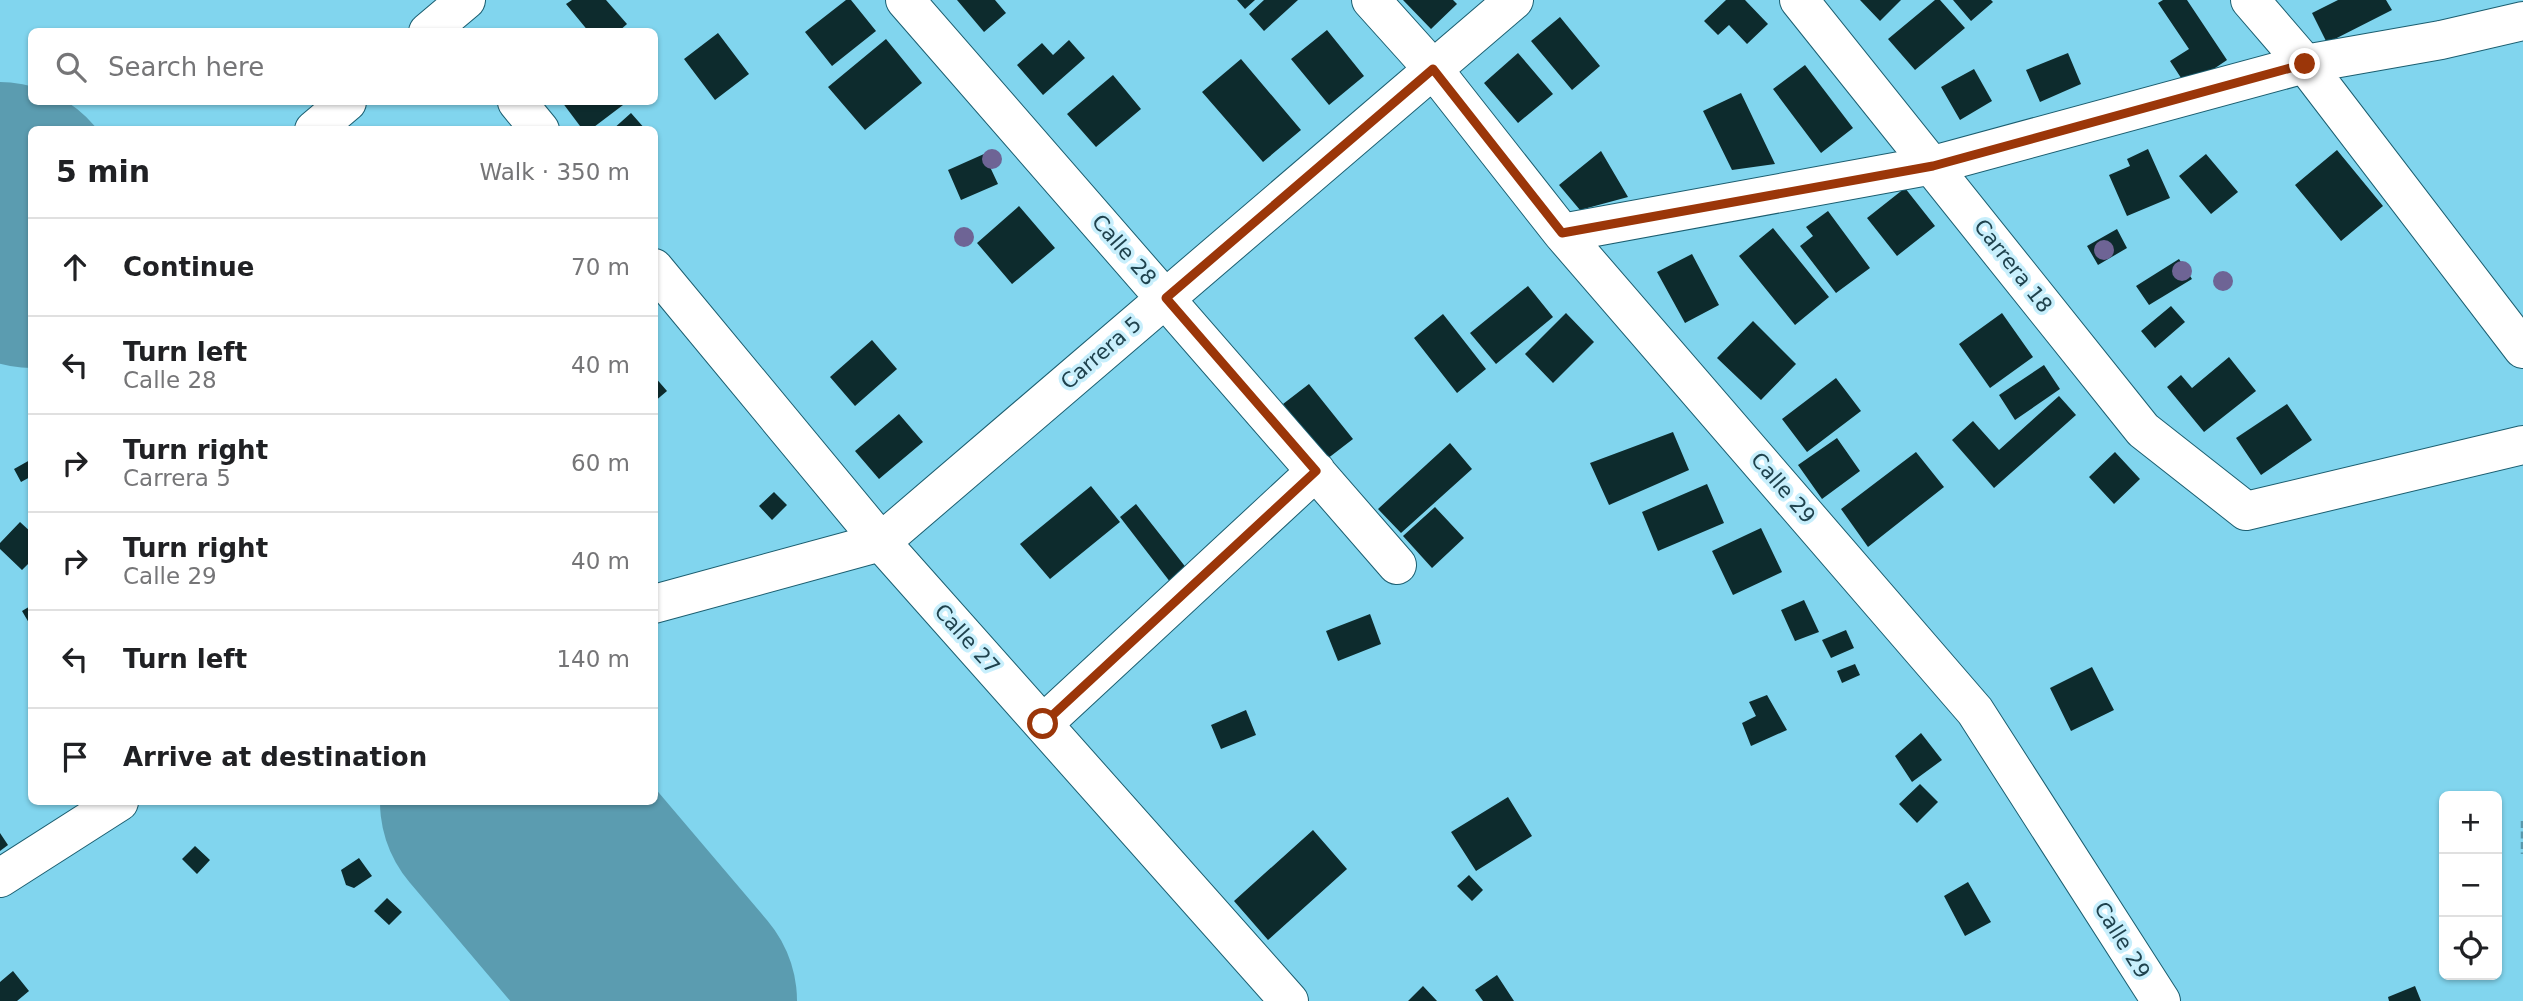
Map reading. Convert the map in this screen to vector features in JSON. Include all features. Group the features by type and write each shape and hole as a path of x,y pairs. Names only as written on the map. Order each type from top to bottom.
{"street":[{"name":"Calle 28","path":"905,0 1397,565"},
{"name":"Calle 29","path":"1371,0 1433,69 1562,233 1975,711 2161,1001"},
{"name":"Carrera 5","path":"881,542 1514,0"},
{"name":"Carrera 18","path":"1799,0 2143,430 2246,511 2523,445"},
{"path":"2250,0 2305,64 2523,349"},
{"path":"1562,233 1933,166 2305,64 2441,40 2523,21"},
{"path":"319,126 343,105"},
{"path":"519,105 537,126"},
{"name":"Calle 27","path":"658,273 881,542 1289,1001"},
{"path":"1043,724 1316,471"},
{"path":"658,603 881,542"},
{"path":"12,870 113,805"}],"path":[{"path":"2523,821 2523,854"}],"building":[{"path":"572,0 606,0 627,24 622,28 586,28 566,4"},
{"path":"846,0 851,0 876,31 832,66 805,32"},
{"path":"957,0 995,0 1006,13 984,32"},
{"path":"1237,0 1255,0 1245,9"},
{"path":"1264,0 1298,0 1264,31 1249,14"},
{"path":"1403,0 1453,0 1457,4 1431,29"},
{"path":"1726,0 1745,0 1768,24 1747,44 1729,25 1718,35 1704,21"},
{"path":"1860,0 1901,0 1880,21"},
{"path":"1935,0 1940,0 1965,28 1915,70 1888,39"},
{"path":"1953,0 1991,0 1993,2 1971,21"},
{"path":"2163,0 2187,0 2227,60 2187,87 2170,61 2189,49 2158,3"},
{"path":"2338,0 2386,0 2392,10 2327,43 2312,13"},
{"path":"1560,17 1600,66 1572,90 1531,41"},
{"path":"1327,30 1364,76 1329,105 1291,59"},
{"path":"718,33 749,74 715,100 684,59"},
{"path":"886,39 922,83 865,130 828,87"},
{"path":"1069,40 1085,58 1043,95 1017,65 1042,43 1053,55"},
{"path":"1518,53 1553,94 1518,123 1484,83"},
{"path":"2068,53 2081,84 2040,102 2026,70"},
{"path":"1241,59 1301,130 1263,162 1202,92"},
{"path":"1805,65 1853,128 1821,153 1773,89"},
{"path":"1974,69 1992,101 1960,120 1941,87"},
{"path":"1113,75 1141,109 1096,147 1067,114"},
{"path":"1741,93 1775,164 1732,170 1703,111"},
{"path":"564,105 623,105 595,126 580,126"},
{"path":"631,113 642,126 616,126"},
{"path":"2148,149 2170,198 2127,216 2109,175 2130,166 2127,159"},
{"path":"2337,150 2383,206 2341,241 2295,185"},
{"path":"1601,151 1628,197 1580,210 1559,185"},
{"path":"984,154 998,184 961,200 948,170"},
{"path":"2206,154 2238,192 2211,214 2179,176"},
{"path":"1905,188 1935,226 1897,256 1867,218"},
{"path":"1019,206 1055,248 1012,284 977,243"},
{"path":"1828,211 1870,268 1836,293 1800,246 1813,236 1806,227"},
{"path":"1773,228 1829,297 1795,325 1739,256"},
{"path":"2117,229 2127,248 2098,265 2087,246"},
{"path":"1692,254 1719,305 1685,323 1657,272"},
{"path":"2179,259 2192,279 2149,305 2136,286"},
{"path":"1528,286 1553,317 1496,364 1470,333"},
{"path":"2171,306 2185,322 2155,348 2141,331"},
{"path":"1566,313 1594,342 1553,383 1525,354"},
{"path":"2002,313 2033,357 1990,388 1959,344"},
{"path":"1443,314 1486,369 1457,393 1414,338"},
{"path":"1753,321 1796,364 1761,400 1717,358"},
{"path":"872,340 897,369 855,406 830,377"},
{"path":"2229,357 2256,391 2204,432 2167,387 2181,375 2192,388"},
{"path":"2044,365 2060,389 2015,420 1999,395"},
{"path":"1836,378 1861,411 1807,452 1782,419"},
{"path":"658,381 667,391 658,399"},
{"path":"1309,384 1353,439 1327,459 1283,404"},
{"path":"2059,396 2076,415 1994,488 1952,440 1973,421 1999,450"},
{"path":"2287,404 2312,440 2261,475 2236,438"},
{"path":"899,414 923,442 879,479 855,451"},
{"path":"1673,432 1689,470 1609,505 1590,463"},
{"path":"1837,438 1860,471 1822,499 1798,465"},
{"path":"1450,443 1472,469 1401,533 1378,509"},
{"path":"1916,452 1944,487 1868,547 1841,509"},
{"path":"2115,452 2140,479 2114,504 2089,477"},
{"path":"28,461 28,478 21,482 14,469"},
{"path":"1707,484 1724,523 1658,551 1642,512"},
{"path":"1091,486 1120,522 1050,579 1020,544"},
{"path":"774,492 787,505 772,520 759,506"},
{"path":"1136,504 1191,574 1174,587 1120,517"},
{"path":"1435,507 1464,538 1432,568 1403,536"},
{"path":"20,522 28,529 28,564 22,570 0,549 0,543"},
{"path":"1761,528 1782,572 1733,595 1712,551"},
{"path":"1804,600 1819,632 1795,641 1781,610"},
{"path":"28,607 28,621 22,611"},
{"path":"1370,614 1381,644 1338,661 1326,631"},
{"path":"1846,630 1854,648 1831,658 1822,640"},
{"path":"1855,664 1860,675 1842,683 1837,671"},
{"path":"2092,667 2114,710 2071,731 2050,688"},
{"path":"1767,695 1787,730 1751,746 1742,723 1756,716 1749,702"},
{"path":"1246,710 1256,735 1221,749 1211,725"},
{"path":"1921,733 1942,760 1912,782 1895,756"},
{"path":"1920,784 1938,802 1917,823 1899,804"},
{"path":"1508,797 1532,836 1476,871 1451,832"},
{"path":"1313,830 1347,869 1268,940 1234,901"},
{"path":"0,833 8,845 0,851"},
{"path":"195,846 210,860 197,874 182,859"},
{"path":"359,858 372,876 354,888 346,885 341,870"},
{"path":"1469,875 1483,890 1472,901 1457,886"},
{"path":"1968,882 1991,922 1965,936 1944,896"},
{"path":"387,898 402,912 389,925 374,911"},
{"path":"13,971 29,991 17,1001 0,1001 0,982"},
{"path":"1497,975 1514,1001 1483,1001 1475,990"},
{"path":"1423,986 1437,1001 1408,1001"},
{"path":"2415,986 2421,1001 2389,1001 2388,997"}],"runway":[{"path":"0,206 28,239"},
{"path":"507,805 673,1001"}],"route":[{"path":"1043,724 1316,471 1166,298 1433,69 1562,233 1933,166 2305,64"}]}
